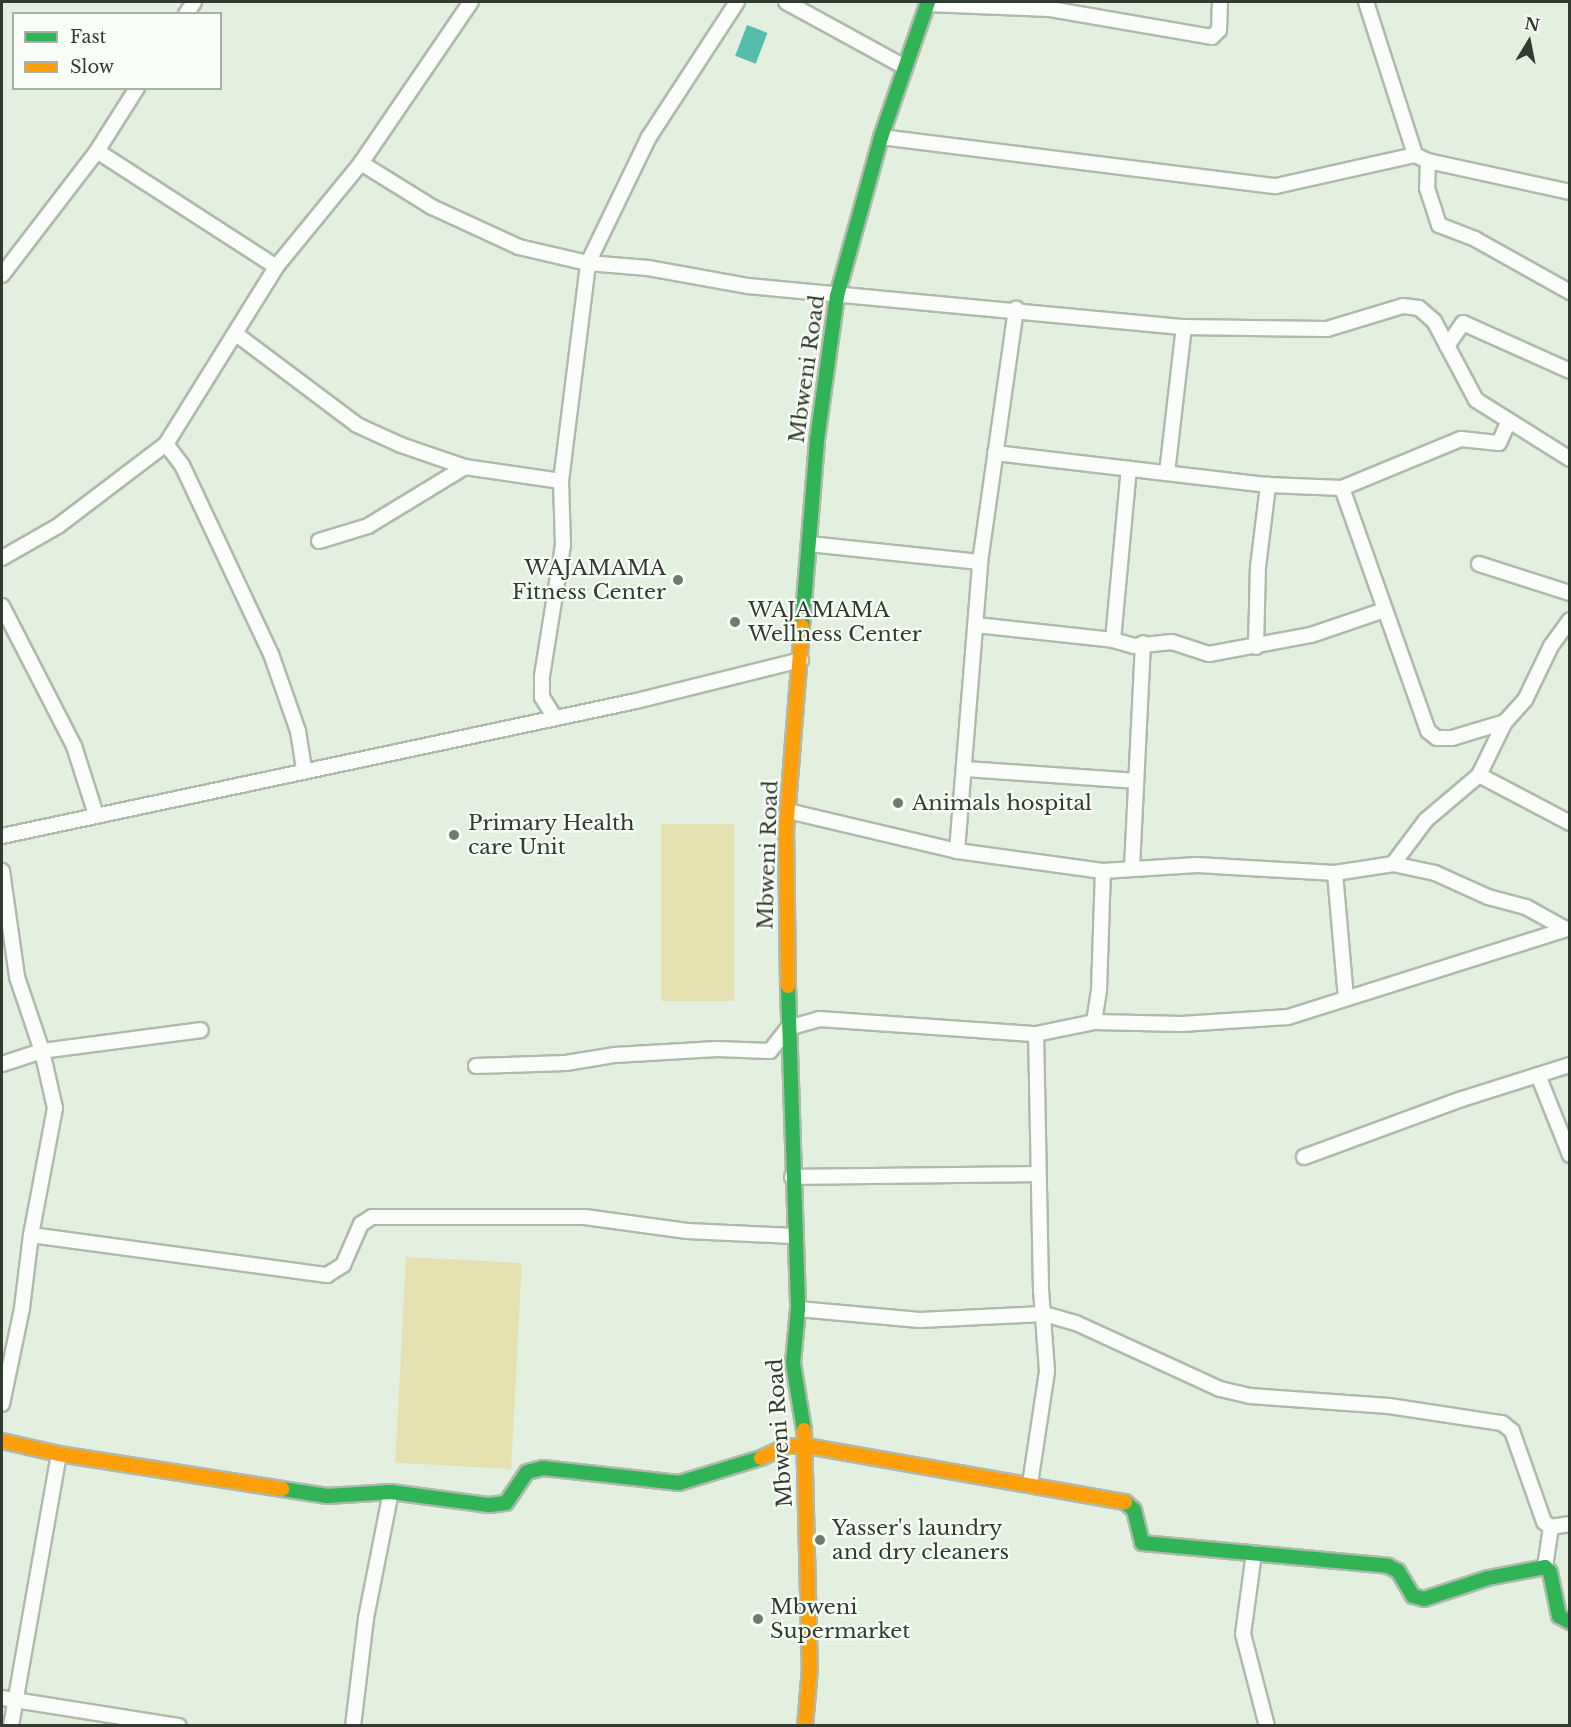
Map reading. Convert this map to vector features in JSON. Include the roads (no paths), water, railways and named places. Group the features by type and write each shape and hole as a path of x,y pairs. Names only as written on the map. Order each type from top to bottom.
{"street":[{"path":"2,558 66,520 166,444 276,267 361,163 471,2"},
{"path":"555,718 542,697 542,676 563,545 561,481 588,263 650,137 737,2"},
{"path":"786,2 903,66"},
{"path":"928,3 1050,9 1212,37 1219,30 1220,2"},
{"path":"1366,2 1415,155"},
{"name":"Mbweni Road","path":"805,1725 810,1668 807,1446 793,1363 798,1309 792,1177 785,898 788,811 817,440 837,296 903,66 928,3"},
{"path":"2,275 96,152 136,90"},
{"path":"881,137 1276,186 1415,155 1428,161 1569,192"},
{"path":"96,152 276,267"},
{"path":"1428,161 1427,188 1439,225 1475,239 1569,292"},
{"path":"361,163 432,207 519,247 588,263 648,268 748,286 837,296 1016,309 1184,327 1327,329 1402,306 1419,308 1434,321 1476,400 1569,459"},
{"path":"957,851 980,562 1016,309"},
{"path":"1447,346 1463,323 1569,371"},
{"path":"1167,472 1184,327"},
{"path":"236,334 357,425 433,458 465,467 561,481"},
{"path":"995,453 1268,485 1342,488 1461,439 1499,443 1509,421"},
{"path":"166,444 182,465 271,654 298,731 304,769"},
{"path":"319,541 368,526 465,467"},
{"path":"1113,640 1129,469"},
{"path":"1256,648 1258,567 1268,485"},
{"path":"1342,488 1428,731 1437,738 1452,738 1506,722"},
{"path":"808,544 980,562"},
{"path":"1479,564 1569,593"},
{"path":"2,606 74,746 87,795 96,815"},
{"path":"976,625 1113,640 1134,646 1143,643 1172,642 1209,654 1256,648 1385,610"},
{"path":"1393,864 1426,820 1479,775 1506,722 1525,700 1551,646 1569,620"},
{"path":"1132,867 1137,833 1135,781 1143,643"},
{"path":"2,836 277,779 304,769 725,681 801,660"},
{"path":"965,769 1135,781"},
{"path":"1479,775 1569,823"},
{"path":"788,811 957,851 1102,872 1132,867 1197,865 1335,873 1393,864 1436,873 1488,897 1526,908 1567,928"},
{"path":"2,871 17,977 42,1051 55,1108 54,1126 39,1176 22,1308 2,1404"},
{"path":"1094,1022 1100,990 1102,872"},
{"path":"1335,873 1346,998"},
{"path":"476,1066 566,1063 615,1055 717,1049 771,1051 788,1028 819,1019 1036,1034 1094,1022 1182,1024 1288,1017 1567,928"},
{"path":"2,1064 42,1051 201,1030"},
{"path":"1030,1484 1047,1371 1038,1174 1036,1034"},
{"path":"1304,1157 1569,1065"},
{"path":"1538,1075 1569,1155"},
{"path":"792,1177 1038,1174"},
{"path":"31,1235 327,1275 343,1265 361,1224 372,1217 585,1217 687,1230 794,1236"},
{"path":"798,1309 920,1320 1044,1314 1076,1323 1220,1389 1250,1396 1378,1405 1502,1423 1512,1431 1544,1522 1551,1527 1569,1524"},
{"path":"2,1440 59,1454 327,1496 391,1492 489,1505 506,1503 527,1472 543,1468 679,1483 742,1467 787,1446 807,1446 1125,1502 1134,1510 1142,1543 1388,1566 1398,1571 1413,1596 1424,1599 1488,1578 1545,1567"},
{"path":"11,1725 8,1700 59,1454"},
{"path":"353,1725 366,1618 391,1492"},
{"path":"1545,1567 1551,1527"},
{"path":"1254,1553 1243,1634 1267,1725"},
{"path":"1545,1567 1550,1572 1559,1616 1569,1622"},
{"path":"8,1700 179,1725"}],"water":[{"path":"747,25 768,33 756,64 735,56"}],"place":[{"name":"WAJAMAMA Fitness Center","path":"678,580"},
{"name":"WAJAMAMA Wellness Center","path":"735,622"},
{"name":"Animals hospital","path":"898,803"},
{"name":"Primary Health care Unit","path":"454,835"},
{"name":"Yasser's laundry and dry cleaners","path":"820,1540"},
{"name":"Mbweni Supermarket","path":"758,1619"}]}
